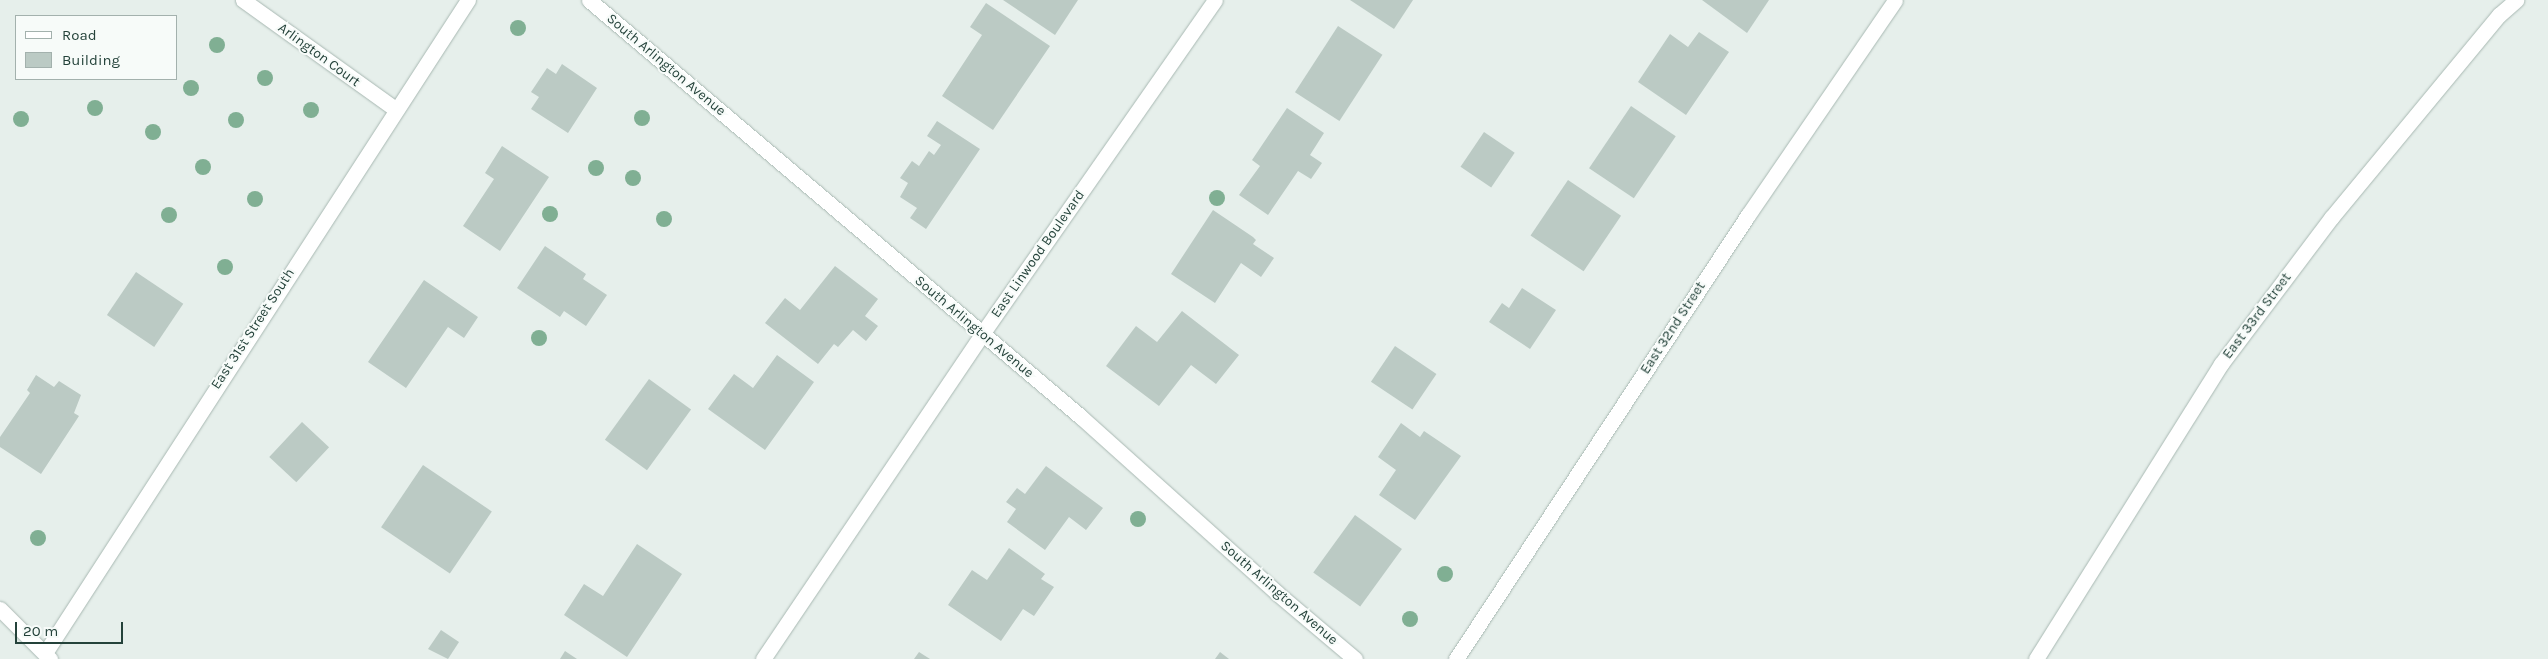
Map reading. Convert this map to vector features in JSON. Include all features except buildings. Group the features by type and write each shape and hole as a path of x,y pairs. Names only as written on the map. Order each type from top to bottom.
{"street":[{"name":"Arlington Court","path":"243,0 395,109"},
{"name":"East 31st Street South","path":"45,657 395,109 468,0"},
{"name":"South Arlington Avenue","path":"589,0 1081,417 1277,593 1355,659"},
{"name":"East Linwood Boulevard","path":"764,659 982,334 1215,0"},
{"name":"East 32nd Street","path":"1456,659 1748,215 1895,0"},
{"name":"East 33rd Street","path":"2036,659 2221,364 2330,218 2499,15 2516,0"},
{"path":"0,609 45,657"}]}
